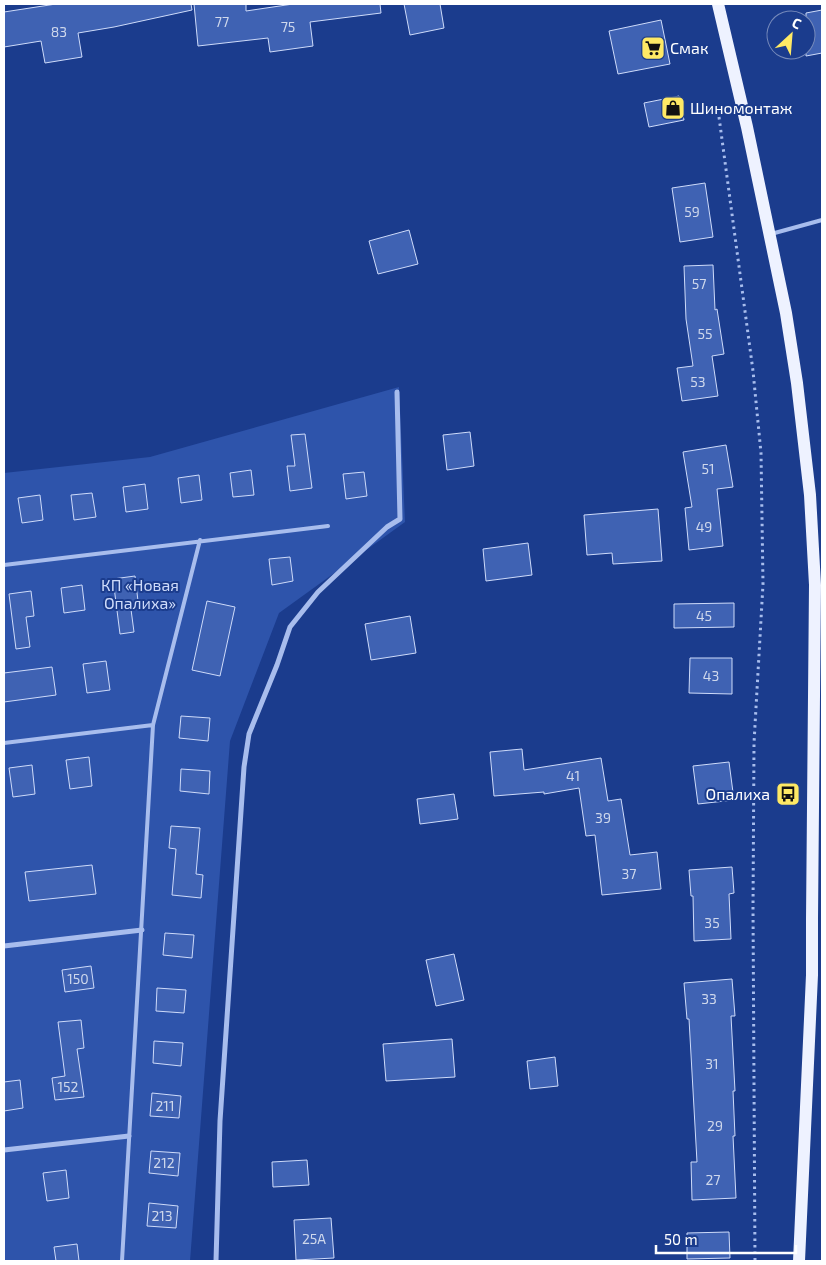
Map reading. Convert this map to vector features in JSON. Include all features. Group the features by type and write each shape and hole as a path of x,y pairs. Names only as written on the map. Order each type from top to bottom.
{"main road":[{"path":"718,4 747,127 786,314 797,383 810,495 815,585 812,965 799,1261"}],"street":[{"path":"216,1261 220,1121 244,766 249,734 290,627 318,592 400,518 397,392"},
{"path":"4,946 142,930"},
{"path":"4,1150 129,1136"}],"lane":[{"path":"770,234 822,220"},
{"path":"4,565 328,526"},
{"path":"122,1261 153,725 200,540"},
{"path":"4,743 153,725"}],"path":[{"path":"718,117 753,371 761,453 763,584 754,743 755,1261"}],"green space":[{"name":"КП «Новая Опалиха»","path":"399,387 405,522 279,613 230,741 190,1261 4,1261 4,473 150,457"}],"building":[{"path":"56,4 191,4 192,10 78,33 82,57 45,63 41,41 4,47 4,12"},
{"path":"194,4 246,4 246,11 293,4 380,4 381,13 310,22 313,46 270,52 268,38 198,46"},
{"path":"404,4 440,4 444,28 410,35"},
{"path":"822,10 822,53 816,54 816,11"},
{"path":"661,20 670,64 618,74 609,31"},
{"path":"679,96 684,120 649,127 644,103"},
{"path":"705,183 713,237 680,242 672,188"},
{"path":"409,230 418,264 378,274 369,241"},
{"path":"713,265 715,310 717,309 724,354 712,356 718,396 682,401 677,368 693,366 686,319 684,266"},
{"path":"470,432 474,466 447,470 443,435"},
{"path":"305,434 312,488 290,491 287,466 295,466 291,435"},
{"path":"726,445 733,487 717,489 723,546 689,550 685,508 692,507 683,452"},
{"path":"251,470 254,495 233,497 230,473"},
{"path":"364,472 367,496 346,499 343,474"},
{"path":"199,475 202,500 181,503 178,478"},
{"path":"145,484 148,509 126,512 123,487"},
{"path":"92,493 96,517 74,520 71,495"},
{"path":"40,495 43,520 22,523 18,498"},
{"path":"658,509 662,561 613,564 612,553 587,555 584,515"},
{"path":"528,543 532,575 486,581 483,549"},
{"path":"290,557 293,581 272,585 269,559"},
{"path":"135,576 138,601 130,602 134,632 120,634 113,579"},
{"path":"82,585 85,610 64,613 61,588"},
{"path":"31,591 34,616 26,617 30,647 16,649 9,594"},
{"path":"207,601 235,607 220,676 192,670"},
{"path":"734,603 734,627 674,628 674,604"},
{"path":"410,616 416,653 371,660 365,624"},
{"path":"690,658 732,658 732,694 689,693"},
{"path":"106,661 110,690 87,693 83,664"},
{"path":"52,667 56,695 4,702 4,673"},
{"path":"181,716 210,718 208,741 179,738"},
{"path":"522,749 524,770 601,758 608,801 621,799 630,855 657,852 661,889 602,895 595,835 586,836 579,788 544,794 544,792 494,796 490,752"},
{"path":"89,757 92,786 70,789 66,760"},
{"path":"729,762 734,800 698,804 693,766"},
{"path":"32,765 35,794 13,797 9,768"},
{"path":"181,769 210,771 209,794 180,791"},
{"path":"454,794 458,819 420,824 417,799"},
{"path":"171,826 200,828 196,874 203,875 201,898 172,895 176,849 169,848"},
{"path":"92,865 96,894 29,901 25,872"},
{"path":"732,867 734,893 729,894 731,939 694,941 693,896 691,896 689,870"},
{"path":"165,933 194,935 192,958 163,955"},
{"path":"454,954 464,1000 436,1006 426,960"},
{"path":"91,966 94,988 65,992 62,970"},
{"path":"732,979 735,1016 731,1016 735,1091 733,1091 735,1136 733,1136 736,1198 692,1200 691,1162 697,1162 689,1019 687,1019 684,983"},
{"path":"157,988 186,990 184,1013 156,1011"},
{"path":"81,1020 84,1048 77,1049 84,1097 55,1100 52,1078 65,1076 58,1022"},
{"path":"452,1039 455,1077 386,1081 383,1044"},
{"path":"154,1041 183,1043 181,1066 153,1063"},
{"path":"555,1057 558,1086 530,1089 527,1061"},
{"path":"20,1080 23,1108 4,1111 4,1082"},
{"path":"152,1093 181,1096 179,1118 150,1116"},
{"path":"151,1151 180,1153 178,1176 149,1173"},
{"path":"307,1160 309,1185 273,1187 272,1162"},
{"path":"66,1170 69,1198 47,1201 43,1173"},
{"path":"149,1203 178,1206 176,1228 147,1226"},
{"path":"331,1218 334,1258 296,1260 294,1220"},
{"path":"729,1232 730,1258 687,1259 687,1233"},
{"path":"77,1244 79,1261 56,1261 54,1247"}],"place":[{"name":"Смак","path":"653,48"},
{"name":"Шиномонтаж","path":"673,108"},
{"name":"Опалиха","path":"788,794"}]}
